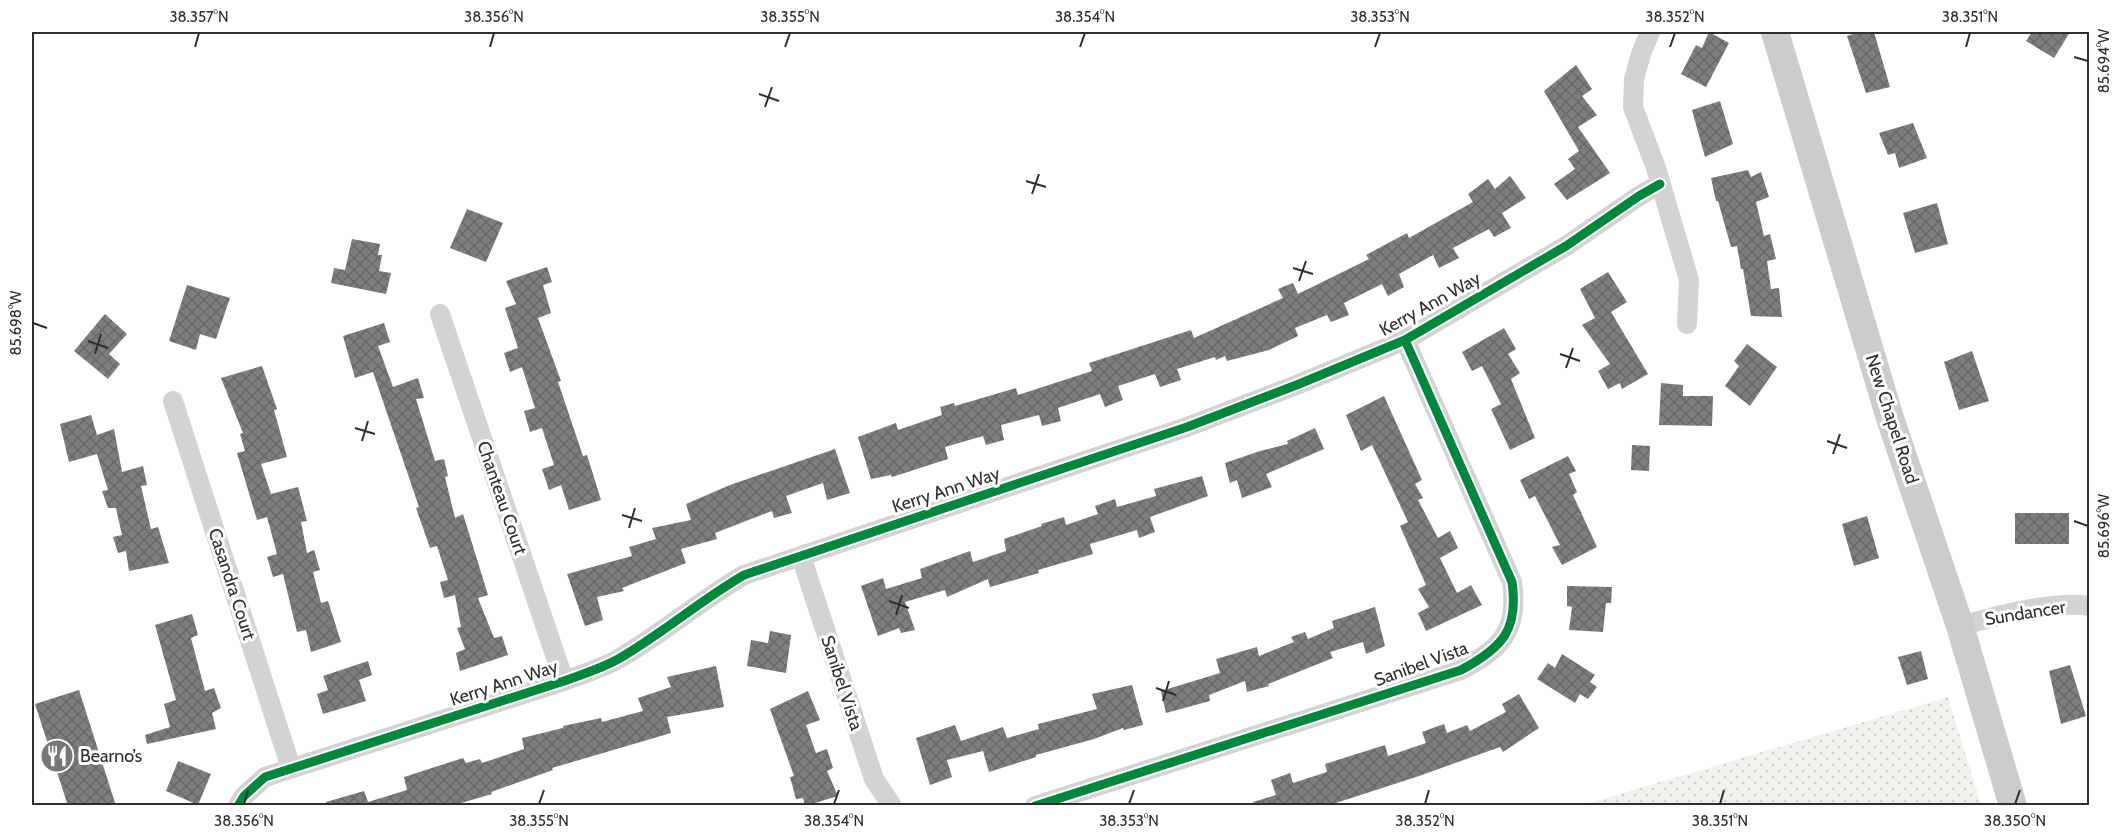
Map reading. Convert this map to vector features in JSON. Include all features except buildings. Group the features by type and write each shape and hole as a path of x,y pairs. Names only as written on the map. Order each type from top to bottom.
{"street":[{"path":"1650,32 1634,79 1633,107 1660,184 1689,280 1687,324"},
{"name":"New Chapel Road","path":"1775,32 1889,415 1960,626 2013,806"},
{"name":"Kerry Ann Way","path":"238,806 244,796 265,777 564,681 621,657 744,575 1187,427 1406,340 1566,246 1660,184"},
{"name":"Chanteau Court","path":"440,314 564,681"},
{"name":"Sanibel Vista","path":"1035,806 1461,670 1483,659 1500,644 1511,624 1515,603 1512,582 1406,340"},
{"name":"Casandra Court","path":"173,400 291,768"},
{"name":"Sanibel Vista","path":"801,556 874,779 892,806"},
{"name":"Sundancer","path":"1960,626 2033,609 2090,606"}],"shaded area":[{"path":"1948,697 1981,805 1583,805"}],"cycle path":[{"path":"238,806 244,796 265,777 564,681 607,665 744,575 1187,427 1405,340 1566,246 1660,184"},
{"path":"1035,806 1461,670 1497,645 1510,625 1513,613 1512,582 1405,340"}],"place":[{"name":"Bearno’s","path":"57,756"}]}
